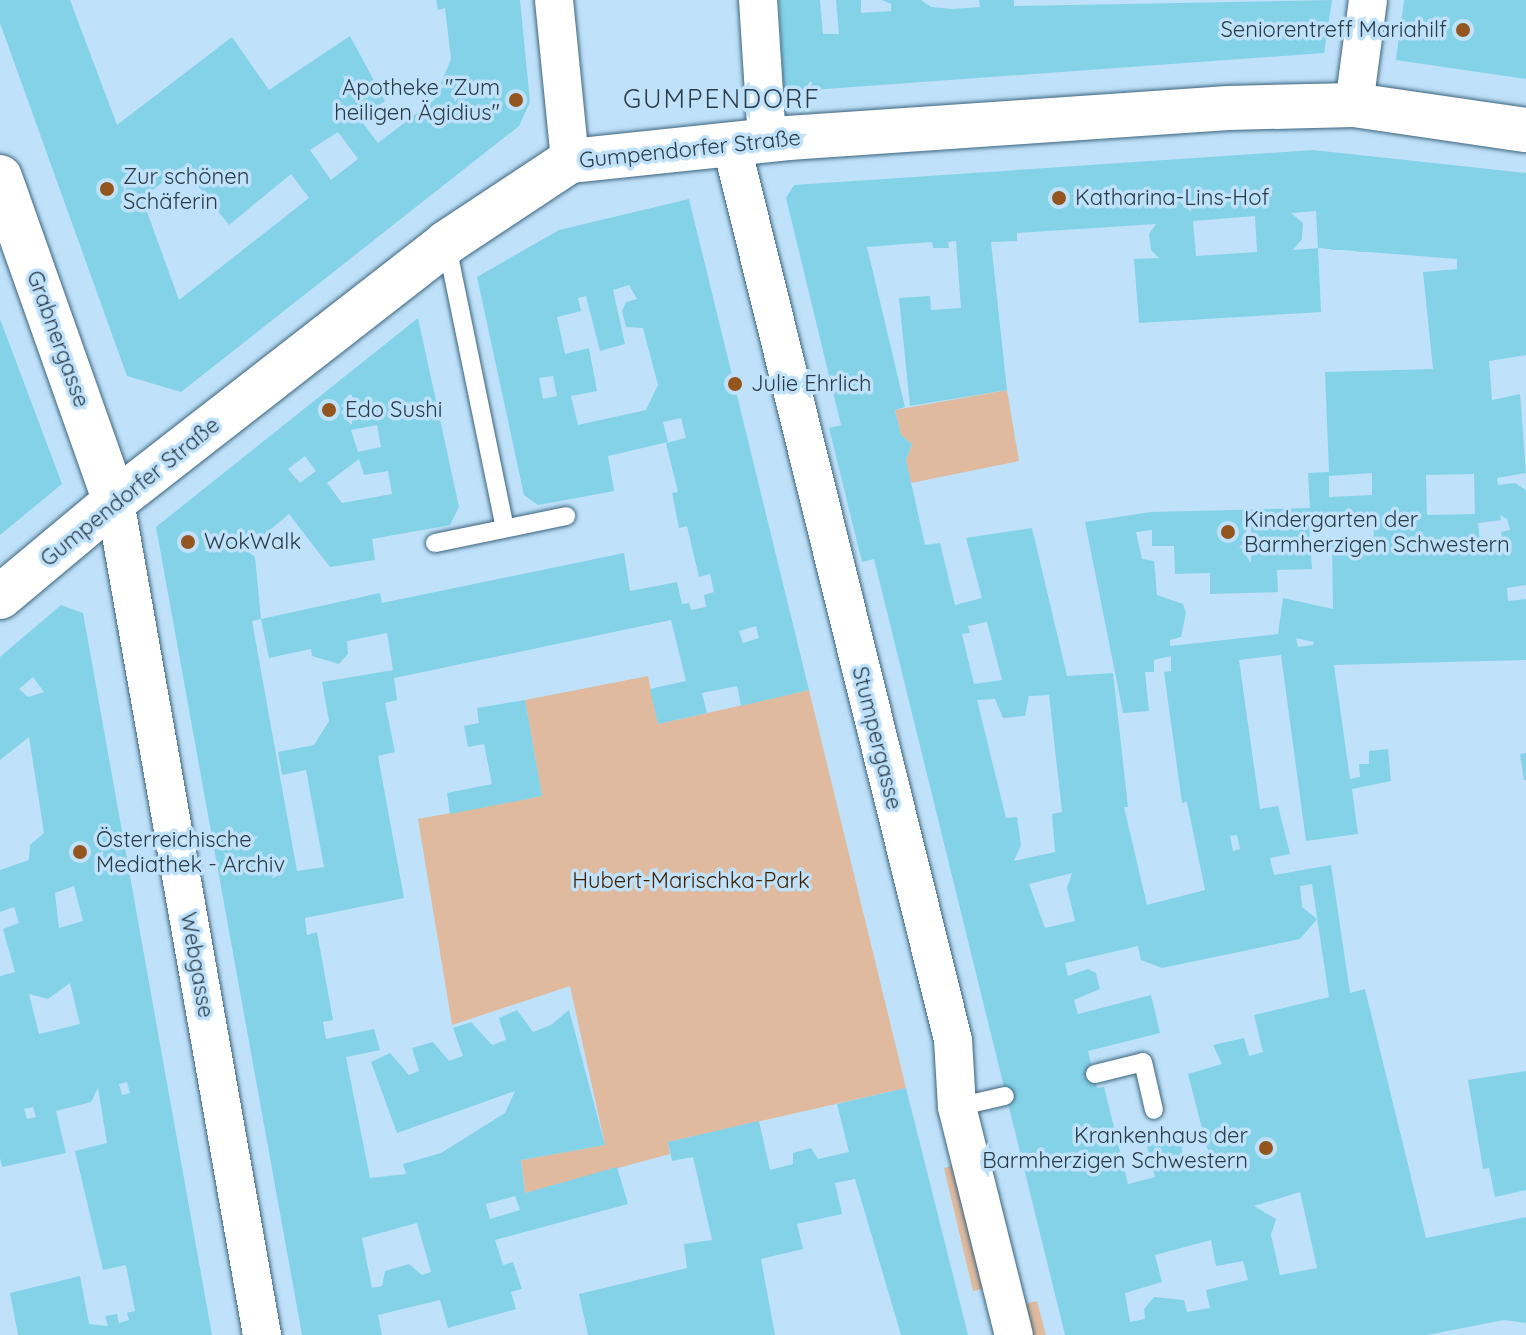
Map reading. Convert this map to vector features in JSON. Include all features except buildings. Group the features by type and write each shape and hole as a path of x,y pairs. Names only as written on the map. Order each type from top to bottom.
{"street":[{"path":"554,0 570,161"},
{"name":"Stumpergasse","path":"758,0 749,141 953,1040 957,1107 1014,1335"},
{"path":"1354,105 1368,0"},
{"name":"Gumpendorfer Straße","path":"0,597 115,501 446,243 570,161 749,141 1228,108 1354,105 1526,130"},
{"name":"Grabnergasse","path":"0,177 115,501"},
{"name":"Webgasse","path":"115,501 262,1335"}],"lane":[{"path":"446,243 505,528"},
{"path":"435,543 566,516"},
{"path":"1095,1074 1143,1062 1154,1110"},
{"path":"957,1107 1005,1096"}],"green space":[{"path":"1007,390 1019,461 911,483 906,460 912,444 901,435 895,410"},
{"name":"Hubert-Marischka-Park","path":"648,676 658,724 809,690 906,1088 668,1142 670,1154 525,1193 521,1160 605,1145 570,986 452,1025 418,819 542,796 525,700"},
{"path":"956,1165 986,1288 973,1291 944,1168"},
{"path":"1037,1301 1046,1335 1025,1335 1017,1306"}],"place":[{"name":"Seniorentreff Mariahilf","path":"1463,30"},
{"name":"Apotheke \"Zum heiligen Ägidius\"","path":"516,100"},
{"name":"Zur schönen Schäferin","path":"107,189"},
{"name":"Katharina-Lins-Hof","path":"1059,198"},
{"name":"Julie Ehrlich","path":"735,384"},
{"name":"Edo Sushi","path":"329,410"},
{"name":"Kindergarten der Barmherzigen Schwestern","path":"1228,532"},
{"name":"WokWalk","path":"188,542"},
{"name":"Österreichische Mediathek - Archiv","path":"80,852"},
{"name":"Krankenhaus der Barmherzigen Schwestern","path":"1266,1148"}],"district":[{"name":"GUMPENDORF","path":"722,99"}]}
